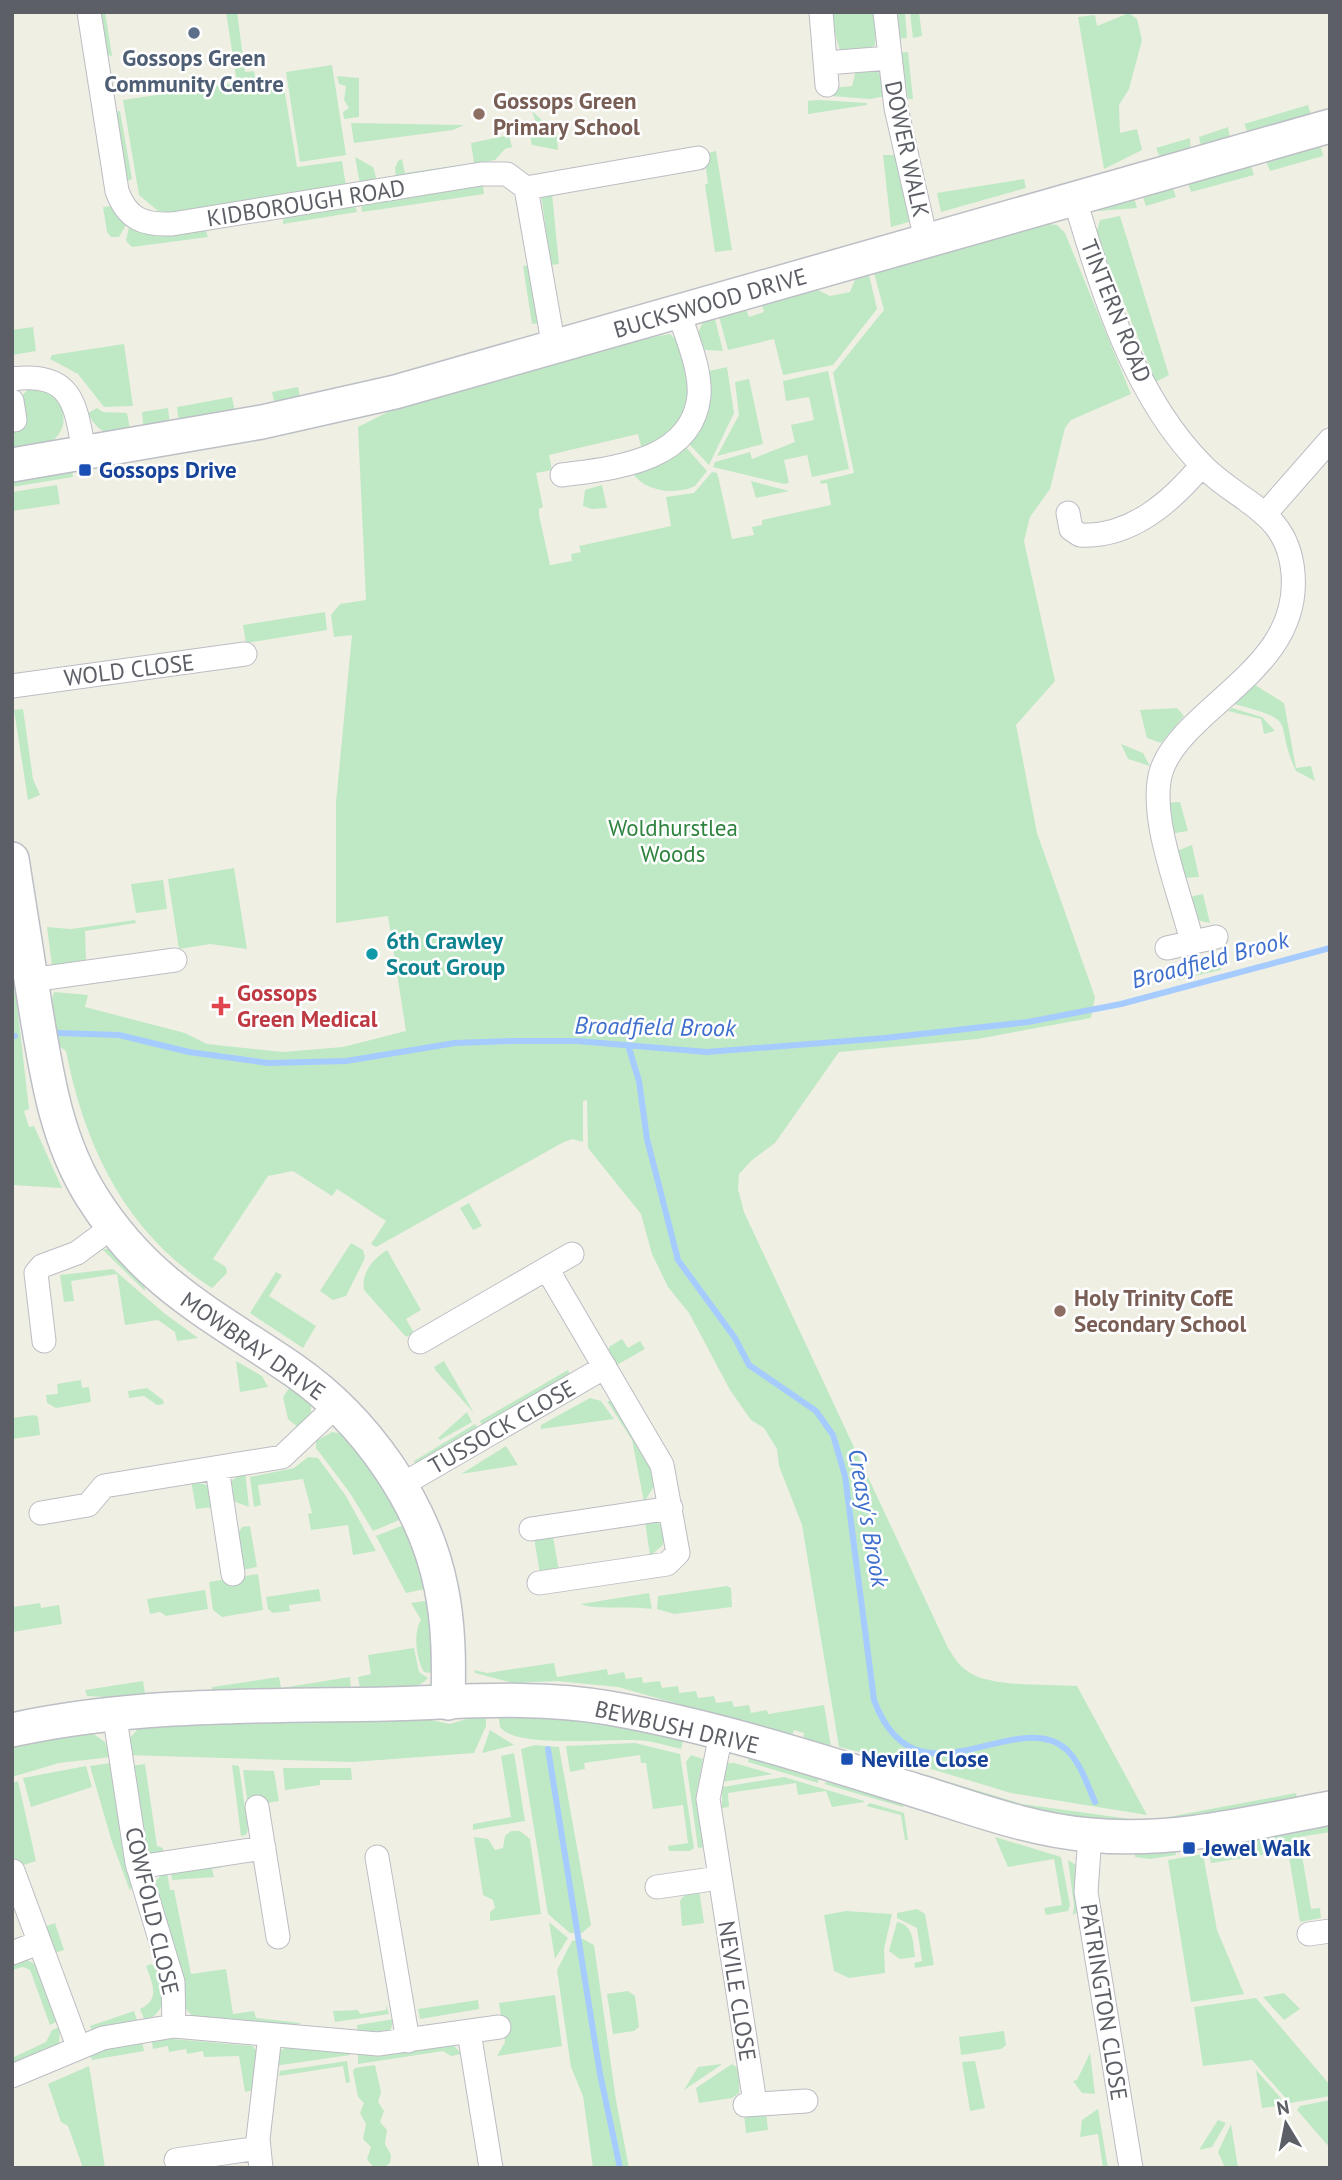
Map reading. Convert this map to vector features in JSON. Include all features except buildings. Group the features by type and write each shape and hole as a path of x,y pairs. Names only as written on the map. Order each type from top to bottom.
{"street":[{"name":"KIDBOROUGH ROAD","path":"89,12 117,191 122,206 143,223 172,224 481,174 507,174 526,188"},
{"name":"DOWER WALK","path":"821,12 827,74 889,58"},
{"name":"DOWER WALK","path":"885,12 889,58 902,138 926,240"},
{"name":"BUCKSWOOD DRIVE","path":"12,465 262,422 395,393 1330,126"},
{"path":"554,348 526,188 698,158"},
{"name":"TINTERN ROAD","path":"1075,200 1104,287 1139,375 1166,419 1202,465 1219,482 1266,513 1280,529 1293,569 1292,608 1275,648 1181,738 1161,772 1159,790 1162,831 1192,942"},
{"path":"562,475 615,468 637,462 670,444 689,425 699,396 698,381 679,313"},
{"path":"12,379 46,378 63,387 74,403 85,453"},
{"path":"1266,513 1330,440"},
{"path":"1068,513 1071,529 1080,535 1124,527 1163,507 1202,465"},
{"name":"WOLD CLOSE","path":"12,686 245,654"},
{"path":"13,869 31,981 175,960"},
{"path":"1167,948 1216,937"},
{"name":"MOWBRAY DRIVE","path":"31,981 50,1096 64,1139 87,1188 112,1227 176,1293 294,1370 337,1405 370,1442 400,1486 424,1537 440,1584 447,1628 448,1703"},
{"path":"44,1341 36,1273 42,1266 77,1253 112,1227"},
{"path":"420,1342 572,1254"},
{"path":"539,1583 672,1562 678,1548 662,1465 547,1269"},
{"name":"TUSSOCK CLOSE","path":"400,1486 605,1367"},
{"path":"41,1513 88,1505 104,1486 282,1457 337,1405"},
{"path":"217,1468 233,1574"},
{"path":"531,1530 671,1508"},
{"name":"BEWBUSH DRIVE","path":"12,1730 114,1712 168,1708 528,1701 605,1707 721,1734 1016,1823 1090,1835 1136,1838 1167,1835 1330,1808"},
{"name":"COWFOLD CLOSE","path":"114,1712 138,1867 172,1975 174,2026"},
{"name":"NEVILE CLOSE","path":"721,1734 708,1799 750,2104 806,2101"},
{"path":"257,1807 278,1937"},
{"name":"PATRINGTON CLOSE","path":"1090,1835 1086,1892 1131,2168"},
{"path":"138,1867 264,1848"},
{"path":"377,1857 408,2041"},
{"path":"13,1871 78,2046"},
{"path":"657,1887 719,1878"},
{"path":"12,1953 38,1944"},
{"name":"COWFOLD CLOSE","path":"12,2076 78,2046 129,2032 174,2026 349,2043 408,2041 499,2027"},
{"path":"469,2032 491,2168"},
{"path":"176,2160 260,2158 270,2035"}],"green space":[{"path":"96,12 105,12 112,56 107,55"},
{"path":"226,12 237,12 245,72 254,71 258,91 284,87 297,167 342,161 346,186 172,213 158,211 139,195 123,100 237,83"},
{"path":"828,12 877,12 875,45 868,50 840,50"},
{"path":"893,12 905,12 907,38 896,39"},
{"path":"910,12 919,12 922,36 913,38"},
{"path":"1129,13 1137,19 1142,40 1129,89 1119,105 1120,133 1137,129 1142,150 1104,169 1078,17 1095,15 1097,26"},
{"path":"908,52 913,99 908,99 904,72 897,64 898,53"},
{"path":"332,65 346,155 300,162 286,72"},
{"path":"874,69 884,77 886,96 870,99 831,96 832,88 852,86 856,70"},
{"path":"337,76 359,78 359,117 344,119 343,112 349,108 344,100 346,86 339,84"},
{"path":"808,101 867,105 808,114"},
{"path":"1308,105 1313,120 1250,137 1244,124"},
{"path":"120,111 132,179 123,183 111,112"},
{"path":"532,111 557,134 558,150 532,145 529,132 538,129"},
{"path":"351,123 464,125 453,130 354,143"},
{"path":"1228,127 1231,143 1201,146 1199,137"},
{"path":"509,135 512,147 505,149 495,160 396,178 395,168 402,159 405,173 474,163 471,143"},
{"path":"1190,138 1191,154 1162,162 1156,148"},
{"path":"1319,140 1323,156 1270,171 1265,159"},
{"path":"716,151 732,250 715,252 705,185 708,183 704,154"},
{"path":"883,155 897,155 912,221 891,227"},
{"path":"355,157 373,167 377,181 360,184"},
{"path":"1250,163 1254,175 1191,192 1187,181"},
{"path":"1024,179 1026,188 941,212 937,193"},
{"path":"483,185 484,194 362,212 361,203"},
{"path":"1172,186 1176,197 1146,206 1142,194"},
{"path":"552,194 559,264 551,265 541,195"},
{"path":"1134,197 1137,208 1098,211 1100,207"},
{"path":"355,205 357,212 283,224 283,216"},
{"path":"112,206 126,225 119,237 111,237 107,232 103,207"},
{"path":"1120,216 1169,375 1156,382 1096,234 1100,220"},
{"name":"Woldhurstlea Woods","path":"1049,224 1057,225 1065,233 1131,394 1071,420 1065,428 1050,489 1030,517 1024,541 1055,681 1016,725 1037,833 1095,997 1091,1018 977,1039 839,1052 775,1143 752,1160 739,1174 738,1189 744,1212 948,1648 965,1670 984,1679 1077,1686 1147,1815 1011,1793 928,1768 839,1747 802,1525 779,1466 777,1449 764,1428 751,1420 730,1390 689,1313 668,1287 652,1254 641,1214 588,1148 587,1100 583,1101 583,1142 572,1139 562,1143 376,1247 371,1244 386,1221 337,1189 332,1196 293,1171 268,1176 213,1259 226,1267 227,1273 212,1288 182,1266 156,1241 133,1214 114,1185 85,1121 66,1051 56,1044 49,1009 54,992 88,995 85,1007 185,1033 207,1044 283,1052 343,1047 406,1031 388,916 336,923 336,802 352,635 334,637 331,615 340,604 366,600 358,427 394,409 637,340 670,334 680,348 688,394 682,416 675,425 642,450 638,434 549,455 552,470 536,473 543,507 539,509 539,515 550,565 572,561 571,554 581,552 579,546 671,526 666,497 694,493 712,472 717,473 732,539 754,535 752,527 762,525 762,520 831,505 827,483 821,484 820,481 854,473 833,373 884,310 874,273"},
{"path":"129,227 155,235 205,228 208,237 132,247 126,241"},
{"path":"532,265 540,323 532,324 523,266"},
{"path":"869,275 877,309 833,365 783,375 774,339 728,350 719,317 746,309 749,317 764,312 762,305 816,289 830,296 850,292 855,279"},
{"path":"715,319 723,351 705,350 698,333 703,322"},
{"path":"33,327 36,351 12,355 12,330"},
{"path":"124,344 133,406 104,407 78,374 50,359 52,355"},
{"path":"727,367 734,413 709,465 688,443 705,372"},
{"path":"828,371 849,469 812,477 807,455 784,460 789,483 784,484 713,467 715,462 750,452 752,459 795,442 791,425 814,420 809,397 786,401 783,381"},
{"path":"749,379 763,444 717,456 739,415 735,382"},
{"path":"298,387 301,401 275,406 272,392"},
{"path":"28,389 51,392 60,405 63,423 58,436 52,442 12,451 12,426 26,423 22,396"},
{"path":"232,397 235,413 179,425 177,407"},
{"path":"97,408 103,412 127,413 131,434 116,434 100,429 88,413"},
{"path":"168,408 170,425 144,433 142,412"},
{"path":"684,445 707,471 695,486 662,490 646,485 633,474 664,460"},
{"path":"72,469 73,477 12,487 12,478"},
{"path":"751,481 789,491 756,498"},
{"path":"57,485 60,504 12,511 12,492"},
{"path":"602,485 607,508 592,509 583,506 585,490"},
{"path":"325,612 327,630 246,643 243,625"},
{"path":"1255,685 1284,703 1296,768 1311,766 1315,781 1296,771 1282,725 1277,719 1234,704"},
{"path":"1177,708 1184,716 1161,743 1147,738 1140,710"},
{"path":"1232,708 1262,717 1275,731 1264,734 1261,719 1228,711"},
{"path":"23,709 33,779 40,795 28,800 14,710"},
{"path":"1121,744 1143,753 1150,766 1128,759"},
{"path":"1180,802 1188,831 1169,834 1165,803"},
{"path":"1192,845 1199,877 1183,878 1174,852"},
{"path":"234,868 247,949 210,944 179,949 168,879"},
{"path":"163,880 167,909 136,913 131,884"},
{"path":"1203,894 1210,923 1197,920 1189,897"},
{"path":"135,920 136,923 85,931 86,960 52,966 47,927 71,929"},
{"path":"1219,958 1221,970 1176,980 1174,968"},
{"path":"12,961 29,1109 24,1111 29,1127 34,1126 62,1188 12,1185"},
{"path":"469,1203 482,1226 473,1230 460,1208"},
{"path":"351,1243 363,1250 365,1258 346,1296 333,1300 320,1291"},
{"path":"102,1249 110,1249 143,1276 145,1291"},
{"path":"387,1250 421,1310 406,1319 414,1333 406,1337 364,1290 364,1278 369,1267"},
{"path":"113,1269 198,1338 177,1341 175,1332 158,1320 125,1325 117,1274 71,1281 74,1301 64,1302 60,1275"},
{"path":"276,1272 282,1275 269,1296 316,1326 303,1348 250,1313"},
{"path":"622,1339 628,1348 640,1341 645,1349 615,1366 609,1356 609,1347"},
{"path":"236,1361 262,1376 268,1387 240,1392"},
{"path":"444,1361 474,1413 436,1371 434,1367"},
{"path":"568,1370 571,1377 483,1427 480,1421"},
{"path":"81,1380 82,1388 89,1387 91,1402 56,1408 47,1403 46,1395 58,1394 57,1384"},
{"path":"292,1384 311,1401 311,1415 300,1429 288,1419 283,1397"},
{"path":"147,1388 163,1400 164,1404 157,1405 144,1396 129,1398 128,1391"},
{"path":"590,1398 601,1401 614,1419 541,1429 541,1425"},
{"path":"607,1401 613,1401 653,1469 655,1485 644,1502 632,1440"},
{"path":"467,1412 472,1422 440,1440 438,1438"},
{"path":"34,1415 38,1417 40,1435 12,1439 12,1418"},
{"path":"475,1424 479,1430 416,1464 414,1461"},
{"path":"332,1432 349,1435 404,1518 373,1531 350,1493 316,1448 316,1441"},
{"path":"506,1446 518,1465 461,1474"},
{"path":"308,1457 318,1458 346,1496 376,1551 353,1555 348,1525 311,1530 308,1514 312,1513 303,1479 258,1485 261,1505 254,1507 250,1477 294,1468"},
{"path":"245,1471 249,1507 233,1501 230,1482"},
{"path":"191,1481 207,1485 214,1507 196,1509"},
{"path":"645,1521 657,1522 664,1528 663,1545 650,1556"},
{"path":"406,1524 430,1588 406,1593 376,1536"},
{"path":"250,1526 257,1567 242,1570 237,1535 242,1527"},
{"path":"553,1536 559,1571 540,1574 534,1538"},
{"path":"258,1574 263,1610 222,1617 213,1610 209,1582"},
{"path":"727,1586 731,1588 732,1607 674,1614 657,1609 658,1596"},
{"path":"319,1589 321,1601 289,1605 290,1611 273,1613 268,1609 266,1597"},
{"path":"205,1590 208,1609 166,1616 160,1612 150,1614 147,1599"},
{"path":"649,1593 652,1609 593,1607 581,1604"},
{"path":"431,1600 430,1673 424,1672 419,1660 416,1638 421,1620 411,1603"},
{"path":"40,1603 41,1608 59,1605 62,1624 12,1632 13,1607"},
{"path":"414,1648 419,1672 428,1678 406,1690 361,1693 358,1677 371,1674 368,1655"},
{"path":"554,1663 557,1677 607,1669 608,1675 624,1672 626,1679 642,1677 643,1683 660,1681 662,1688 678,1686 679,1693 696,1691 698,1698 714,1696 716,1703 732,1701 734,1707 749,1705 751,1713 767,1710 768,1714 824,1705 831,1747 803,1739 804,1733 794,1730 792,1736 618,1687 557,1681 513,1683 475,1673 474,1670 487,1673"},
{"path":"279,1677 281,1688 350,1677 351,1694 144,1699 87,1696 85,1690 143,1681 145,1693 212,1691 212,1687"},
{"path":"498,1712 540,1712 684,1736 681,1749 639,1740 562,1741 523,1738 509,1734 500,1727"},
{"path":"486,1713 486,1726 474,1753 353,1762 127,1755 129,1739 142,1724 416,1717 450,1724"},
{"path":"490,1730 514,1745 482,1753"},
{"path":"89,1731 105,1742 111,1757 59,1763 12,1777 12,1742"},
{"path":"635,1743 680,1754 694,1848 690,1851 669,1851 668,1846 688,1843 683,1805 653,1809 646,1763 641,1763 640,1755 584,1763 585,1769 570,1772 566,1746"},
{"path":"535,1745 559,1747 591,1925 582,1933 570,1933 548,1914 521,1749"},
{"path":"514,1753 525,1821 473,1830 473,1824 511,1817 501,1756"},
{"path":"691,1755 703,1759 698,1787 705,1847 698,1848 686,1762"},
{"path":"749,1755 820,1775 818,1783 748,1762"},
{"path":"111,1763 133,1883 130,1891 112,1842 90,1766"},
{"path":"734,1763 773,1774 722,1782 724,1764"},
{"path":"145,1764 157,1846 163,1848 164,1855 146,1852 129,1766"},
{"path":"232,1765 239,1766 248,1829 246,1835 241,1836"},
{"path":"86,1766 92,1787 31,1807 23,1778"},
{"path":"283,1768 351,1768 352,1780 320,1780 320,1785 285,1790"},
{"path":"243,1770 274,1771 279,1801 248,1806"},
{"path":"923,1774 1022,1804 1130,1819 1130,1827 1080,1822 920,1783"},
{"path":"784,1777 864,1802 832,1807 826,1791 798,1795 796,1783 728,1793 729,1807 722,1808 722,1787"},
{"path":"831,1779 905,1801 903,1807 824,1784"},
{"path":"18,1781 36,1861 12,1869 12,1783"},
{"path":"1296,1793 1298,1802 1218,1816 1147,1821"},
{"path":"870,1803 904,1813 908,1840 905,1840 901,1815 866,1806"},
{"path":"1330,1819 1330,1832 1299,1837 1311,1909 1320,1908 1321,1918 1300,1922 1288,1851 1211,1863 1207,1842"},
{"path":"511,1831 520,1831 530,1839 541,1914 490,1921 490,1912 495,1908 493,1900 483,1895 474,1837 488,1839 495,1850 503,1848 505,1836"},
{"path":"995,1837 1061,1857 1070,1905 1068,1911 1046,1915 1044,1908 1062,1905 1054,1859 1008,1867"},
{"path":"1174,1842 1176,1855 1150,1859 1135,1857 1135,1850"},
{"path":"1203,1854 1217,1930 1244,1994 1191,2002 1168,1860"},
{"path":"1068,1860 1079,1867 1081,1910 1073,1915 1074,1905"},
{"path":"223,1864 223,1867 212,1869 214,1877 172,1880 171,1872"},
{"path":"167,1873 170,1890 174,1890 191,1974 226,1969 233,2014 254,2011 256,2018 301,2023 288,2029 196,2020 185,2008 153,1883"},
{"path":"699,1889 704,1923 682,1926 680,1901 687,1892"},
{"path":"917,1909 925,1914 934,1965 915,1968 914,1963 922,1961 917,1928 897,1918 897,1913"},
{"path":"846,1911 892,1914 884,1949 885,1973 849,1978 834,1971 824,1915"},
{"path":"549,1922 568,1938 555,1959"},
{"path":"897,1922 910,1930 915,1957 900,1959 889,1951"},
{"path":"55,1923 64,1950 51,1954 42,1928"},
{"path":"583,1939 594,1945 616,2100 629,2168 593,2168 583,2096 571,2067 557,1970 572,1941"},
{"path":"25,1959 35,1964 58,2021 50,2025 30,1970 23,1967 12,1970 12,1962"},
{"path":"152,1964 163,1977 163,1998 157,2013 145,2021 140,2009 151,2001 153,1996 146,1966"},
{"path":"628,1991 635,1996 639,2027 634,2031 613,2034 607,1994"},
{"path":"1284,1993 1300,2009 1284,2020 1263,1997"},
{"path":"555,1995 562,2046 497,2056 505,2042 499,2003"},
{"path":"1256,1998 1330,2085 1330,2096 1290,2103 1252,2060 1203,2066 1194,2007"},
{"path":"478,2000 479,2009 420,2019 418,2009"},
{"path":"386,2005 389,2014 335,2022 333,2011 358,2010 360,2014 386,2010"},
{"path":"134,2011 138,2023 93,2032 90,2026"},
{"path":"394,2019 390,2032 358,2037 357,2025"},
{"path":"60,2027 59,2044 12,2068 12,2058 46,2042 52,2030"},
{"path":"1004,2031 1006,2045 1001,2049 961,2055 959,2037"},
{"path":"151,2037 253,2046 258,2053 254,2090 245,2092 239,2056 204,2057 203,2051 187,2054 186,2049 169,2052 168,2046 153,2049"},
{"path":"142,2040 144,2051 92,2060 89,2051"},
{"path":"452,2044 462,2054 451,2056 443,2051 358,2064 358,2053"},
{"path":"288,2046 350,2055 274,2066 278,2052"},
{"path":"1090,2053 1095,2094 1082,2093 1073,2081 1077,2080"},
{"path":"347,2061 350,2082 346,2083 343,2066 279,2076 280,2071"},
{"path":"975,2061 985,2108 970,2111 962,2062"},
{"path":"732,2064 740,2070 739,2093 732,2098 699,2103 696,2088"},
{"path":"375,2065 381,2092 378,2102 384,2111 380,2122 387,2130 385,2144 391,2155 390,2163 383,2168 373,2167 367,2159 371,2147 363,2139 366,2124 360,2113 364,2103 358,2097 353,2071 355,2068"},
{"path":"721,2065 684,2090 698,2067"},
{"path":"89,2066 105,2168 83,2168 68,2126 61,2122 48,2084"},
{"path":"1256,2070 1287,2105 1262,2108"},
{"path":"1330,2100 1330,2148 1297,2110 1300,2106"},
{"path":"1098,2109 1108,2168 1103,2168 1098,2134 1080,2137 1082,2120"},
{"path":"766,2111 768,2130 746,2133 744,2114"},
{"path":"1218,2120 1226,2123 1212,2147 1199,2150"},
{"path":"1231,2124 1238,2168 1225,2168 1218,2152"}],"waterway":[{"name":"Broadfield Brook","path":"58,1033 119,1035 189,1052 268,1063 346,1061 455,1043 513,1041 577,1041 707,1052 885,1038 1028,1022 1121,1004 1330,948"},
{"name":"Creasy's Brook","path":"628,1045 639,1081 647,1139 678,1260 735,1338 749,1365 816,1411 833,1435 845,1476 874,1700 892,1733 915,1749 940,1754 1021,1738 1046,1739 1067,1750 1072,1756 1095,1802"},
{"path":"548,1749 600,2074 620,2168"}],"place":[{"name":"Gossops Green Community Centre","path":"194,33"},
{"name":"Gossops Green Primary School","path":"479,114"},
{"name":"Gossops Drive","path":"85,470"},
{"name":"6th Crawley Scout Group","path":"372,954"},
{"name":"Gossops Green Medical","path":"221,1006"},
{"name":"Holy Trinity CofE Secondary School","path":"1060,1311"},
{"name":"Neville Close","path":"847,1759"},
{"name":"Jewel Walk","path":"1189,1848"}]}
